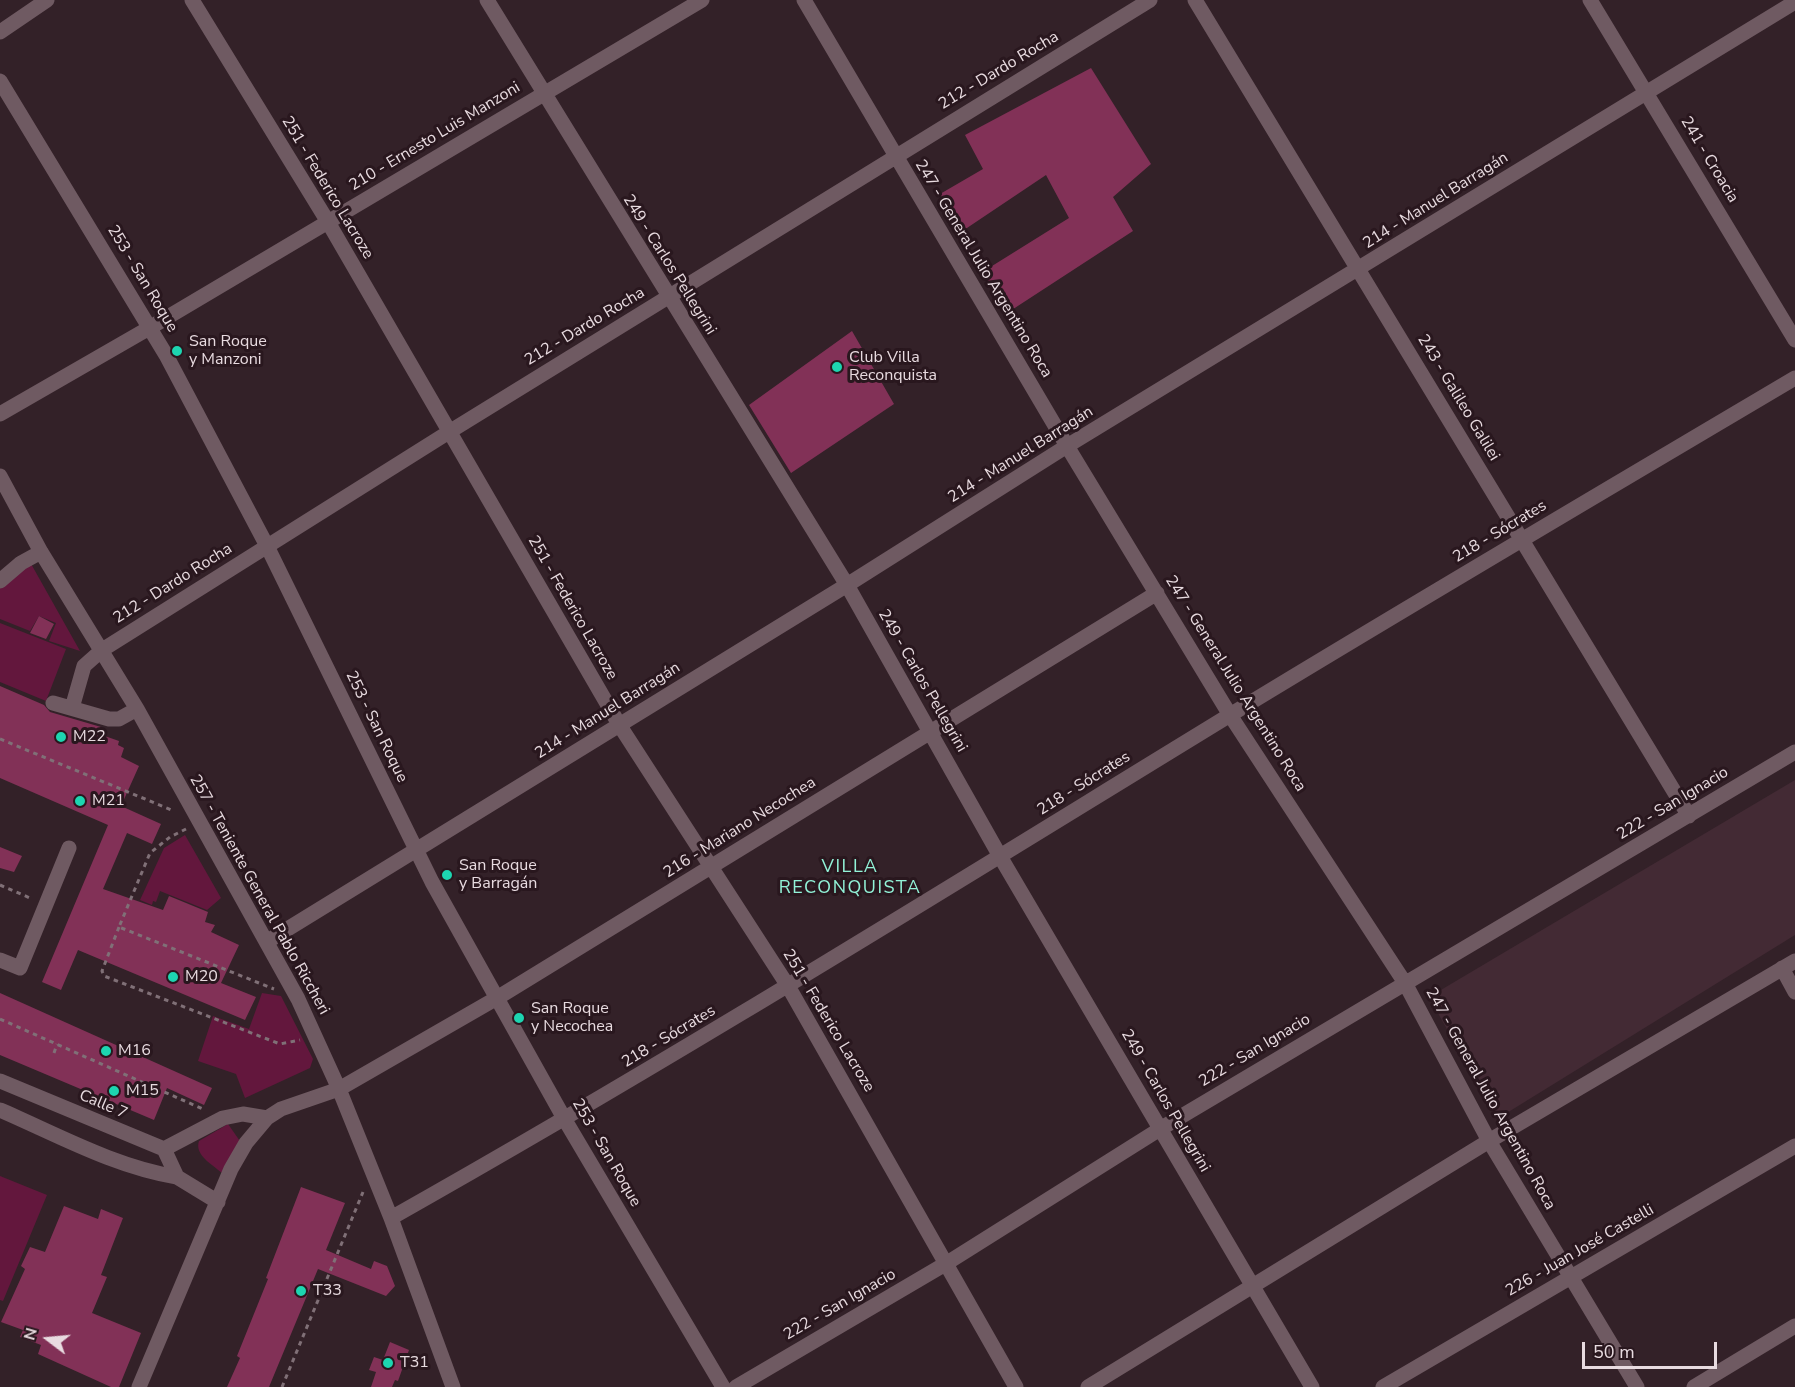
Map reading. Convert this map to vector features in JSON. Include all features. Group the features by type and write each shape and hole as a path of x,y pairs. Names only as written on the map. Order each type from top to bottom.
{"street":[{"path":"0,32 47,0"},
{"name":"251 - Federico Lacroze","path":"192,0 328,222 620,726 788,986 1016,1387"},
{"name":"249 - Carlos Pellegrini","path":"487,0 542,93 847,585 1001,858 1312,1387"},
{"name":"210 - Ernesto Luis Manzoni","path":"0,414 702,0"},
{"name":"247 - General Julio Argentino Roca","path":"804,0 1067,446 1230,715 1405,983 1489,1141 1637,1387"},
{"name":"212 - Dardo Rocha","path":"72,708 84,666 102,650 895,155 1150,0"},
{"name":"243 - Galileo Galilei","path":"1195,0 1689,816"},
{"name":"241 - Croacia","path":"1590,0 1795,340"},
{"name":"214 - Manuel Barragán","path":"268,941 620,726 1067,446 1360,270 1646,90 1795,2"},
{"name":"253 - San Roque","path":"0,81 151,327 267,546 417,851 565,1120 723,1387"},
{"name":"218 - Sócrates","path":"391,1218 565,1120 1001,858 1230,715 1795,378"},
{"name":"257 - Teniente General Pablo Riccheri","path":"0,476 41,552 102,650 201,822 298,999 339,1089 391,1218 453,1387"},
{"path":"0,581 21,563 41,552"},
{"name":"216 - Mariano Necochea","path":"267,1118 281,1109 339,1089 497,998 1158,593"},
{"path":"53,703 109,719 119,719 136,709"},
{"name":"222 - San Ignacio","path":"736,1387 947,1263 1160,1129 1795,752"},
{"path":"0,960 20,968 69,848"},
{"path":"1088,1387 1252,1284 1789,964 1795,992"},
{"name":"Calle 7","path":"0,1081 164,1149"},
{"path":"0,1110 147,1172 177,1177 218,1202"},
{"path":"177,1177 164,1149 223,1118 243,1114 267,1118"},
{"path":"139,1387 231,1169 246,1143 267,1118"},
{"name":"226 - Juan José Castelli","path":"1383,1387 1795,1146"},
{"path":"1694,1387 1795,1326"}],"path":[{"path":"0,739 201,822"},
{"path":"201,822 170,837 150,854 102,971 104,976 280,1044 315,1036"},
{"path":"0,885 46,905"},
{"path":"119,927 298,999"},
{"path":"0,1019 223,1118"},
{"path":"54,1053 57,1044"},
{"path":"282,1387 371,1171"}],"shaded area":[{"path":"30,562 80,651 49,641 56,623 39,616 30,631 0,619 0,583"},
{"path":"0,623 66,649 46,701 0,682"},
{"path":"1795,780 1795,935 1497,1119 1429,997"},
{"path":"185,835 221,898 207,910 160,891 156,902 153,901 152,905 140,900 164,848"},
{"path":"262,993 281,996 313,1059 310,1068 245,1098 236,1074 198,1061 213,1016 249,1029"},
{"path":"228,1124 242,1144 222,1173 205,1159 198,1146 199,1141"},
{"path":"0,1176 47,1195 3,1301 0,1300"}],"building":[{"path":"1091,68 1151,164 1113,197 1133,231 1004,315 984,271 1069,218 1046,175 958,234 940,194 983,169 965,135"},
{"name":"Club Villa Reconquista","path":"852,331 894,404 791,473 749,405"},
{"path":"39,616 54,624 46,639 30,633"},
{"path":"0,686 44,705 50,712 101,727 99,734 119,741 118,745 124,748 121,757 139,766 121,806 161,824 152,844 127,833 103,889 163,910 169,896 208,912 205,922 215,925 211,932 239,945 221,983 256,997 245,1020 78,950 61,990 42,982 108,825 0,778"},
{"path":"0,847 22,856 14,872 0,868"},
{"path":"0,993 212,1088 204,1105 167,1088 154,1120 0,1055"},
{"path":"301,1187 345,1203 326,1250 371,1269 374,1261 387,1266 395,1286 386,1296 318,1269 269,1387 227,1387 240,1358 237,1356"},
{"path":"64,1206 98,1219 101,1209 123,1218 101,1275 107,1277 92,1313 141,1333 119,1387 111,1387 38,1354 41,1345 20,1337 23,1330 1,1322 25,1269 21,1266 30,1247 45,1252"},
{"name":"T31","path":"390,1342 409,1350 398,1381 395,1380 392,1387 371,1387 376,1372 369,1370 374,1357 383,1360"}],"place":[{"name":"San Roque y Manzoni","path":"177,351"},
{"name":"Club Villa Reconquista","path":"837,367"},
{"name":"M22","path":"61,737"},
{"name":"M21","path":"80,801"},
{"name":"San Roque y Barragán","path":"447,875"},
{"name":"M20","path":"173,977"},
{"name":"San Roque y Necochea","path":"519,1018"},
{"name":"M16","path":"106,1051"},
{"name":"M15","path":"114,1091"},
{"name":"T33","path":"301,1291"},
{"name":"T31","path":"388,1363"}],"district":[{"name":"VILLA RECONQUISTA","path":"850,878"}]}
